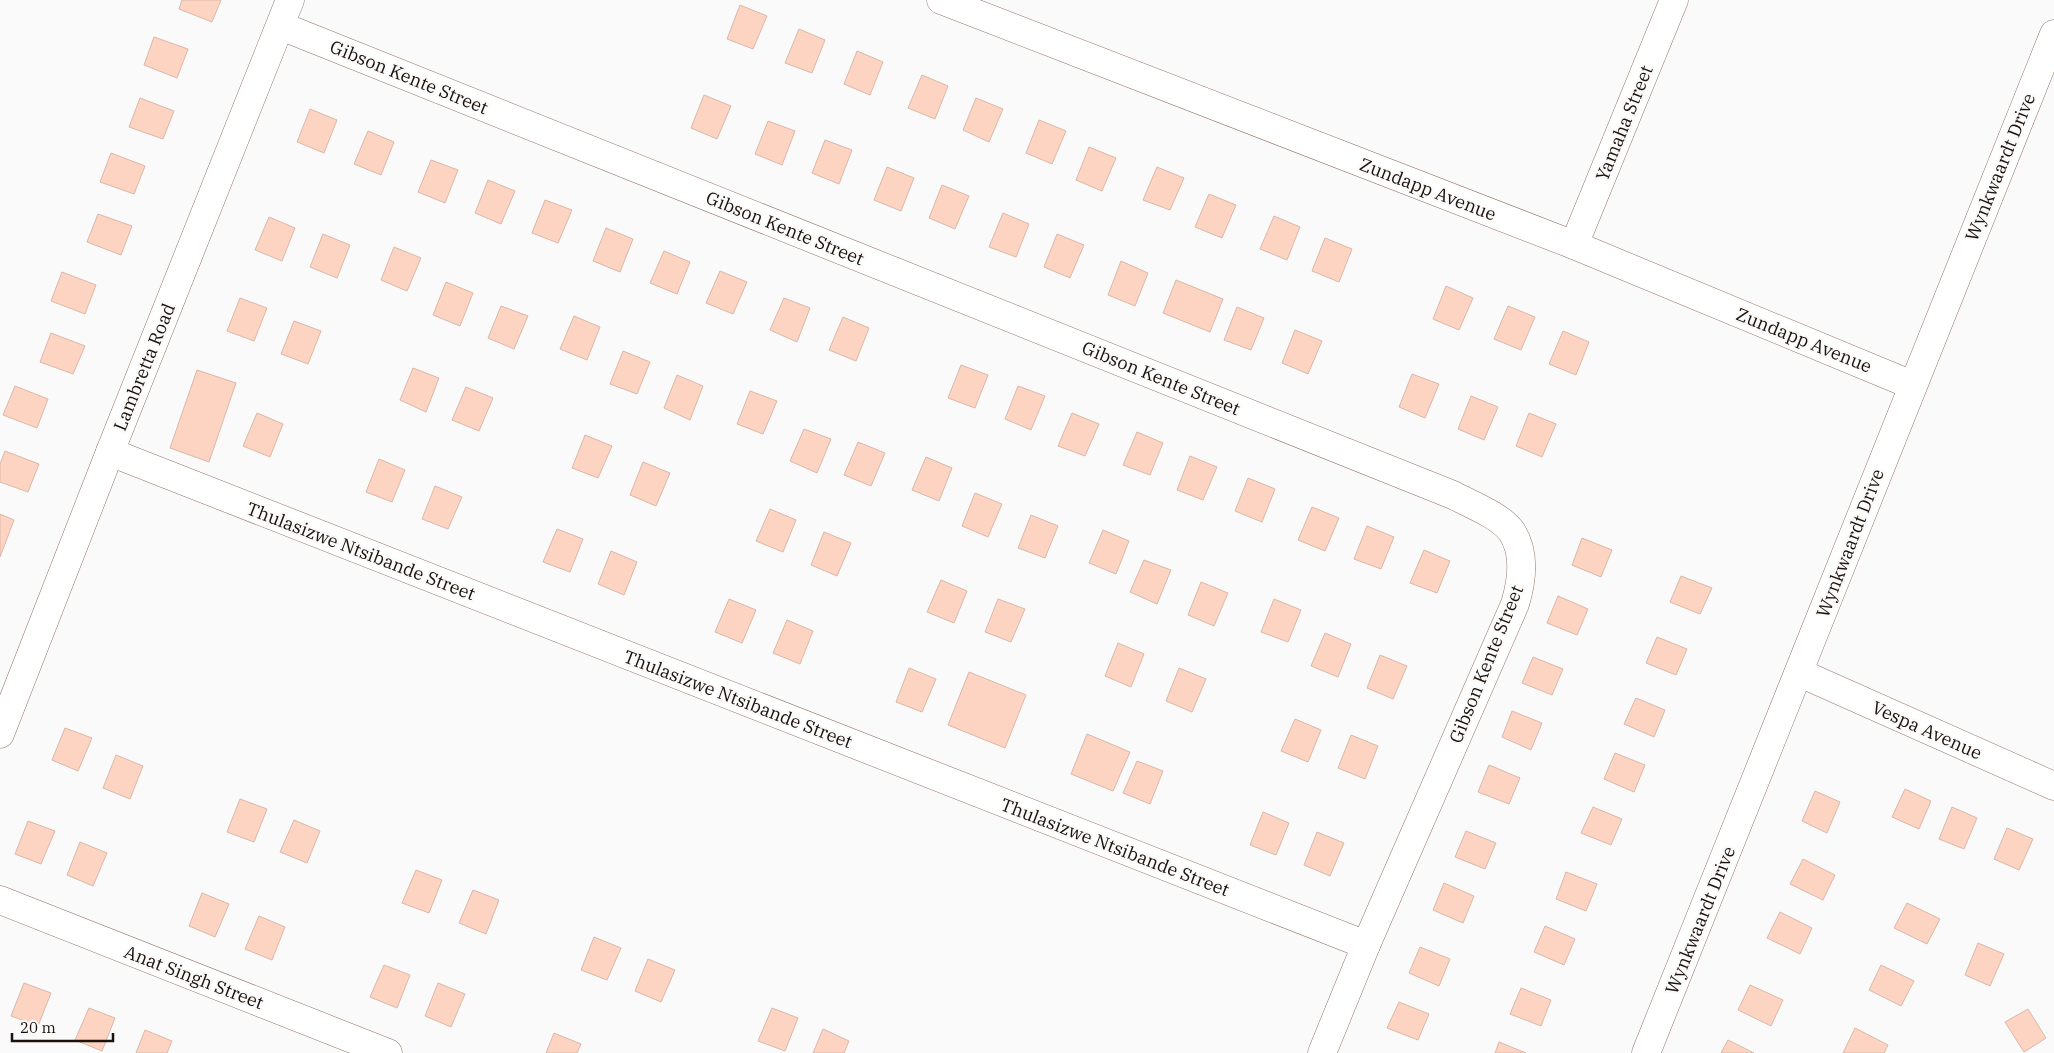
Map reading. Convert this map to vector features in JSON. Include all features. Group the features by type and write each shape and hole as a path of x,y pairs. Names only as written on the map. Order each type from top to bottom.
{"street":[{"name":"Lambretta Road","path":"0,734 290,0"},
{"name":"Zundapp Avenue","path":"941,0 1574,245 1912,385"},
{"name":"Yamaha Street","path":"1574,245 1674,0"},
{"name":"Gibson Kente Street","path":"281,26 1444,491 1498,520 1512,532 1522,565 1521,584 1515,604 1366,946 1322,1053"},
{"name":"Wynkwaardt Drive","path":"1646,1053 1800,673 1912,385 2054,34"},
{"name":"Thulasizwe Ntsibande Street","path":"110,452 1366,946"},
{"name":"Vespa Avenue","path":"1800,673 2054,786"},
{"name":"Anat Singh Street","path":"0,900 388,1053"}],"building":[{"path":"182,0 221,0 212,22 179,9"},
{"path":"740,5 767,16 753,49 727,39"},
{"path":"799,29 825,40 812,73 785,63"},
{"path":"154,37 188,49 177,78 144,65"},
{"path":"857,51 883,62 870,95 844,84"},
{"path":"922,75 948,86 935,119 908,108"},
{"path":"704,95 731,106 717,139 691,128"},
{"path":"140,98 174,111 163,139 129,127"},
{"path":"976,98 1003,109 989,142 963,130"},
{"path":"310,109 337,120 324,153 297,142"},
{"path":"1039,120 1066,131 1052,164 1026,153"},
{"path":"768,121 795,131 782,165 755,154"},
{"path":"368,131 394,142 381,175 354,164"},
{"path":"825,140 852,150 839,184 812,173"},
{"path":"1089,147 1116,158 1102,191 1076,180"},
{"path":"111,153 145,166 134,194 100,182"},
{"path":"431,160 458,170 445,203 418,192"},
{"path":"887,167 914,178 901,211 874,200"},
{"path":"1157,167 1184,178 1170,210 1143,200"},
{"path":"488,180 515,191 501,224 475,213"},
{"path":"942,185 969,196 955,229 929,218"},
{"path":"1209,194 1236,205 1222,238 1195,227"},
{"path":"545,200 572,210 558,243 532,233"},
{"path":"1003,213 1029,224 1016,257 989,247"},
{"path":"98,214 132,226 121,255 87,242"},
{"path":"1274,216 1300,227 1287,260 1260,249"},
{"path":"269,217 295,228 282,261 255,250"},
{"path":"606,228 633,239 620,272 593,261"},
{"path":"323,234 350,245 337,278 310,267"},
{"path":"1057,234 1084,245 1070,278 1044,267"},
{"path":"1325,238 1352,249 1339,282 1312,271"},
{"path":"394,247 421,258 407,291 381,280"},
{"path":"664,251 690,262 677,294 650,283"},
{"path":"1121,261 1148,273 1135,306 1108,295"},
{"path":"720,271 747,282 733,314 706,303"},
{"path":"62,272 96,285 85,314 51,301"},
{"path":"1176,280 1223,299 1210,332 1163,313"},
{"path":"446,282 473,293 460,326 433,315"},
{"path":"1446,286 1473,298 1459,330 1433,319"},
{"path":"240,298 267,308 254,341 227,331"},
{"path":"784,298 810,308 797,342 770,330"},
{"path":"501,306 528,316 514,349 488,338"},
{"path":"1508,306 1535,317 1521,350 1494,339"},
{"path":"1237,307 1264,318 1251,350 1224,340"},
{"path":"574,316 600,327 587,360 560,349"},
{"path":"843,317 869,328 856,361 829,350"},
{"path":"294,321 321,331 308,364 281,354"},
{"path":"1295,330 1322,341 1308,374 1282,363"},
{"path":"1563,331 1589,342 1576,375 1549,364"},
{"path":"51,333 85,346 73,374 40,362"},
{"path":"623,351 650,362 637,394 610,384"},
{"path":"961,365 988,375 975,408 948,398"},
{"path":"413,368 439,378 426,412 400,400"},
{"path":"197,370 236,383 209,462 170,448"},
{"path":"1412,374 1439,384 1425,418 1399,407"},
{"path":"677,375 703,386 690,420 664,408"},
{"path":"15,386 48,399 37,428 3,415"},
{"path":"1018,386 1045,396 1031,430 1005,419"},
{"path":"466,387 493,398 479,431 452,420"},
{"path":"750,391 777,401 763,434 737,424"},
{"path":"1471,396 1498,407 1484,440 1458,429"},
{"path":"257,413 283,424 270,457 243,446"},
{"path":"1072,413 1099,424 1085,456 1058,446"},
{"path":"1529,413 1556,424 1542,457 1516,446"},
{"path":"804,429 831,439 817,473 790,461"},
{"path":"1137,432 1163,443 1150,475 1123,465"},
{"path":"585,435 612,446 598,478 572,468"},
{"path":"858,442 885,453 871,486 844,475"},
{"path":"5,451 39,464 28,492 0,482 0,464"},
{"path":"1190,456 1217,467 1203,500 1177,490"},
{"path":"926,457 952,468 939,501 912,490"},
{"path":"379,459 405,470 392,502 366,492"},
{"path":"643,462 670,473 656,506 630,495"},
{"path":"1248,478 1275,489 1262,522 1235,511"},
{"path":"435,486 462,497 448,529 422,519"},
{"path":"975,493 1002,504 988,537 962,526"},
{"path":"1312,507 1339,518 1325,551 1298,540"},
{"path":"770,509 796,520 783,552 756,541"},
{"path":"0,514 14,520 0,557"},
{"path":"1031,515 1058,526 1045,558 1018,548"},
{"path":"1367,526 1394,537 1381,569 1354,559"},
{"path":"557,529 583,539 570,572 543,562"},
{"path":"1103,530 1129,541 1116,574 1089,563"},
{"path":"824,532 851,543 837,576 811,565"},
{"path":"1582,538 1612,550 1601,577 1572,565"},
{"path":"1424,550 1450,561 1437,593 1410,583"},
{"path":"611,551 637,562 624,595 598,584"},
{"path":"1144,560 1171,570 1157,604 1130,592"},
{"path":"1681,576 1712,588 1700,614 1670,602"},
{"path":"941,580 967,591 954,623 927,612"},
{"path":"1201,582 1228,593 1214,626 1188,615"},
{"path":"1558,596 1588,609 1577,635 1547,623"},
{"path":"729,599 756,610 742,643 715,632"},
{"path":"998,599 1025,609 1011,642 985,632"},
{"path":"1274,599 1301,610 1288,642 1261,632"},
{"path":"787,620 813,631 800,664 773,653"},
{"path":"1325,633 1351,644 1338,677 1311,666"},
{"path":"1657,637 1687,649 1676,675 1646,663"},
{"path":"1118,643 1144,654 1131,687 1105,676"},
{"path":"1380,655 1407,666 1393,699 1367,688"},
{"path":"1533,657 1563,669 1552,695 1522,683"},
{"path":"909,668 936,679 922,712 896,702"},
{"path":"1179,668 1206,679 1192,712 1166,701"},
{"path":"969,672 1026,695 1005,748 948,725"},
{"path":"1636,698 1665,710 1654,737 1624,724"},
{"path":"1512,711 1542,723 1531,750 1502,737"},
{"path":"1295,719 1321,730 1308,762 1281,751"},
{"path":"65,728 92,738 78,771 52,760"},
{"path":"1087,734 1130,752 1113,791 1071,774"},
{"path":"1351,735 1378,746 1365,779 1338,768"},
{"path":"1615,753 1645,765 1634,792 1604,779"},
{"path":"116,755 143,766 130,799 103,788"},
{"path":"1137,761 1163,771 1150,804 1123,793"},
{"path":"1489,765 1520,778 1509,804 1478,792"},
{"path":"1905,789 1931,801 1919,829 1892,817"},
{"path":"1815,791 1840,802 1827,833 1802,821"},
{"path":"240,799 267,809 254,842 227,832"},
{"path":"1593,807 1622,819 1611,845 1581,833"},
{"path":"1952,807 1977,818 1964,849 1939,839"},
{"path":"1263,812 1289,823 1276,855 1250,845"},
{"path":"294,820 320,831 307,863 280,852"},
{"path":"28,821 55,831 41,864 15,854"},
{"path":"2007,828 2033,839 2019,870 1994,859"},
{"path":"1466,831 1496,843 1485,869 1455,857"},
{"path":"1317,832 1344,843 1330,876 1304,865"},
{"path":"80,842 107,853 93,886 67,875"},
{"path":"1803,859 1835,875 1823,900 1790,884"},
{"path":"416,870 442,880 429,913 402,903"},
{"path":"1566,872 1597,884 1586,911 1556,899"},
{"path":"1444,883 1474,896 1463,923 1433,910"},
{"path":"473,890 499,900 486,934 459,923"},
{"path":"202,893 229,904 215,937 189,926"},
{"path":"1907,903 1940,919 1927,944 1894,928"},
{"path":"1780,912 1812,928 1800,954 1767,938"},
{"path":"259,916 285,927 272,960 245,949"},
{"path":"1545,926 1575,939 1564,965 1534,952"},
{"path":"594,937 621,948 607,980 581,970"},
{"path":"1978,943 2004,954 1990,986 1965,975"},
{"path":"1420,947 1450,959 1439,986 1409,973"},
{"path":"648,959 675,970 661,1002 635,991"},
{"path":"384,965 410,975 397,1008 370,997"},
{"path":"1881,965 1914,981 1901,1006 1869,990"},
{"path":"24,983 51,993 38,1026 11,1016"},
{"path":"438,983 465,994 451,1027 425,1016"},
{"path":"1750,985 1783,1000 1771,1026 1738,1010"},
{"path":"1521,988 1551,1000 1541,1026 1510,1014"},
{"path":"1399,1002 1429,1014 1418,1040 1387,1028"},
{"path":"89,1008 115,1018 102,1051 75,1040"},
{"path":"772,1008 798,1018 785,1051 758,1041"},
{"path":"2028,1009 2046,1038 2024,1052 2005,1022"},
{"path":"1855,1028 1888,1045 1884,1053 1843,1053"},
{"path":"823,1029 849,1041 844,1053 813,1053"},
{"path":"145,1030 172,1041 167,1053 136,1053"},
{"path":"554,1033 581,1044 577,1053 546,1053"},
{"path":"1728,1040 1754,1053 1721,1053"},
{"path":"1499,1042 1526,1053 1495,1053"}]}
